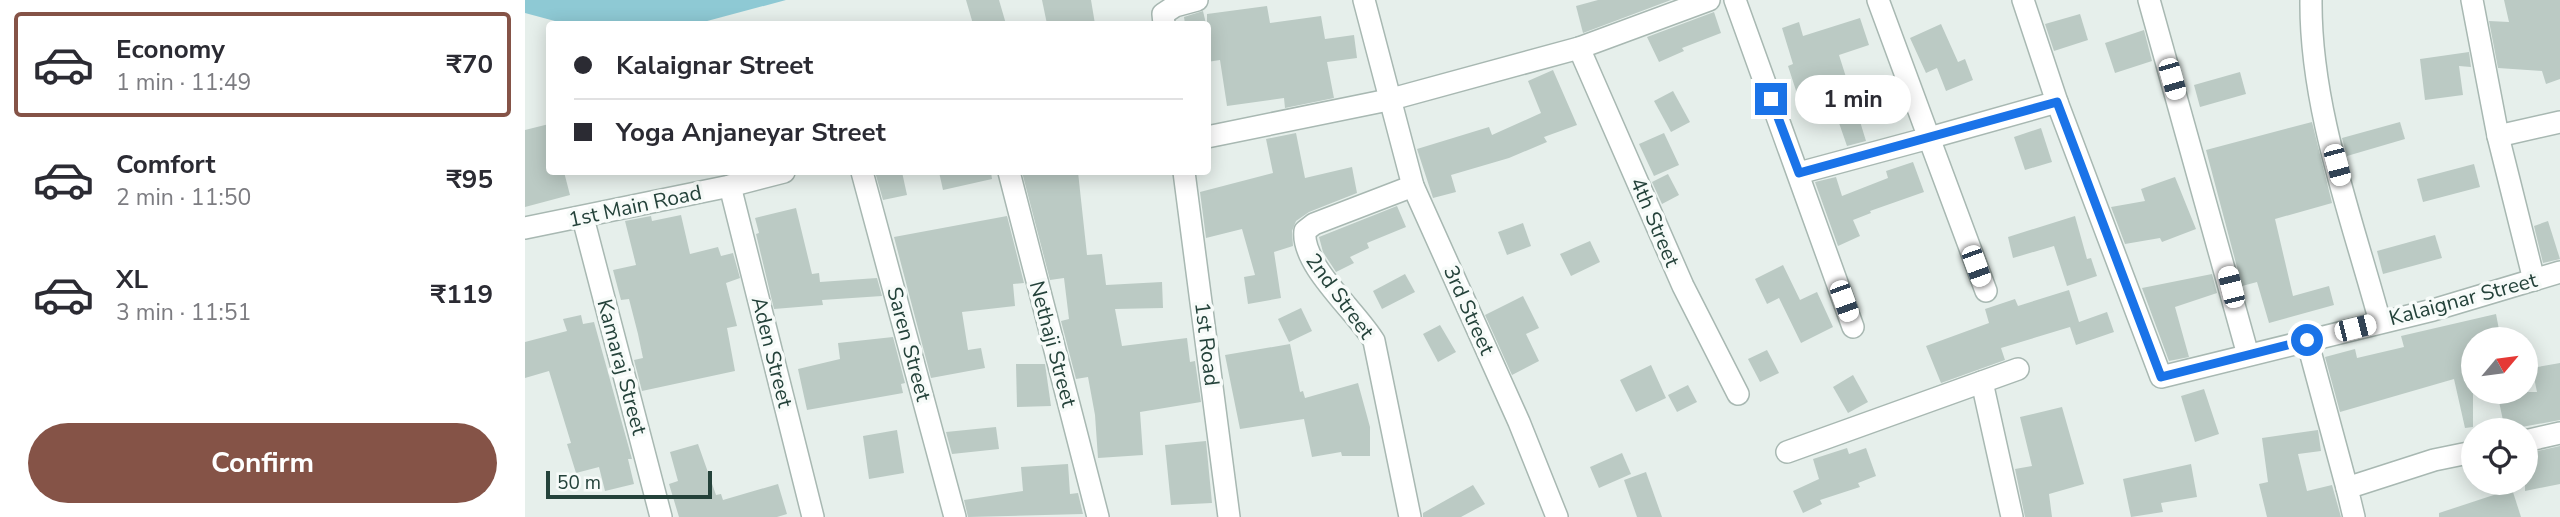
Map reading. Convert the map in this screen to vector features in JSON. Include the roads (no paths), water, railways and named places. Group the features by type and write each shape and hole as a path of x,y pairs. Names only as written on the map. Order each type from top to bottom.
{"street":[{"path":"1164,21 1163,14 1168,9 1197,0"},
{"name":"3rd Street","path":"1364,0 1388,100 1413,187 1519,422 1557,517"},
{"path":"1211,136 1388,100 1580,48 1709,0"},
{"path":"1735,0 1853,327"},
{"path":"1878,0 1986,292"},
{"path":"1799,173 2057,102 2023,0"},
{"path":"2149,0 2248,355"},
{"path":"2311,0 2311,43 2330,139 2380,322"},
{"path":"2472,0 2498,135 2534,280"},
{"name":"4th Street","path":"1580,48 1682,285 1738,394"},
{"name":"Kalaignar Street","path":"2057,102 2161,377 2434,310 2560,272"},
{"path":"2498,135 2560,122"},
{"name":"1st Main Road","path":"525,228 583,218 772,175"},
{"name":"Saren Street","path":"863,175 955,517"},
{"name":"Nethaji Street","path":"1010,175 1098,517"},
{"name":"1st Road","path":"1184,175 1229,517"},
{"name":"Aden Street","path":"730,186 813,517"},
{"name":"2nd Street","path":"1410,517 1374,341 1362,321 1309,259 1303,242 1305,231 1314,224 1413,187"},
{"name":"Kamaraj Street","path":"583,218 661,517"},
{"path":"2307,340 2354,517"},
{"path":"1787,452 2018,369"},
{"path":"1982,382 2012,517"},
{"path":"2538,438 2560,433"},
{"path":"2347,488 2434,460 2461,454"}],"water":[{"path":"525,0 786,0 707,21 555,21 525,13"}]}
